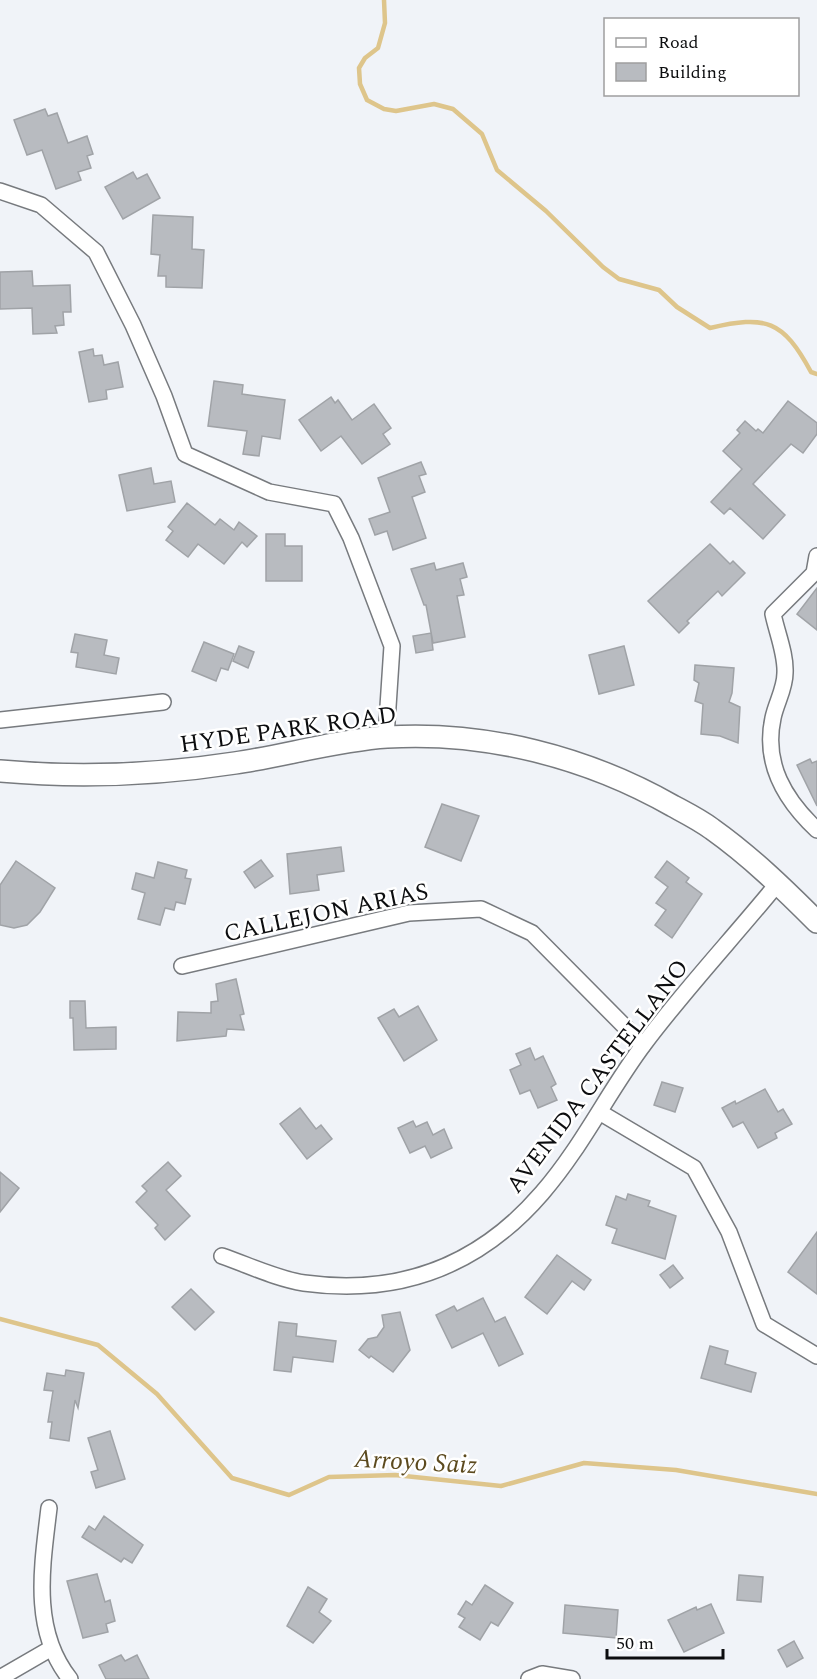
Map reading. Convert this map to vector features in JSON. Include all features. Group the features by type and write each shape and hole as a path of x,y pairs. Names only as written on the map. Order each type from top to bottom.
{"main road":[{"name":"HYDE PARK ROAD","path":"0,771 82,775 172,771 236,763 386,737 451,738 504,745 576,761 637,786 711,828 778,884 817,922"}],"street":[{"path":"0,191 41,205 96,252 151,366 185,454 269,492 334,504 351,538 392,646 386,737"},
{"path":"817,556 815,573 773,614 785,674 773,717 771,744 775,772 780,785 794,807 817,830"},
{"path":"0,720 163,702"},
{"name":"AVENIDA CASTELLANO","path":"222,1256 302,1282 370,1287 430,1274 485,1246 542,1194 601,1113 644,1045 778,884"},
{"name":"CALLEJON ARIAS","path":"182,966 410,913 481,909 532,933 644,1045"},
{"path":"601,1113 694,1167 729,1233 764,1324 817,1356"},
{"path":"49,1508 42,1594 46,1633 50,1649 70,1679"},
{"path":"0,1678 50,1649"},
{"path":"529,1679 542,1674 573,1679"}],"building":[{"path":"45,109 48,116 57,113 68,143 87,136 93,154 87,156 91,168 78,172 81,180 56,189 42,150 27,155 14,120"},
{"path":"133,172 137,179 147,174 160,198 123,219 105,187"},
{"path":"153,215 193,217 192,249 204,250 202,288 166,287 166,276 158,276 160,255 151,254"},
{"path":"32,271 33,286 70,285 71,312 63,312 64,325 55,326 57,333 33,334 32,308 0,309 0,272"},
{"path":"93,349 94,356 102,355 104,365 118,362 123,387 106,390 107,399 89,402 79,352"},
{"path":"214,381 243,385 242,394 285,400 280,439 262,436 259,456 243,454 247,431 208,426"},
{"path":"331,397 335,403 338,400 352,420 374,404 391,428 383,434 390,444 362,464 341,436 321,451 299,420"},
{"path":"788,401 817,423 817,434 803,453 791,444 753,484 785,515 763,539 730,508 724,514 711,502 742,469 723,451 740,433 737,430 745,421 756,431 758,429 763,433"},
{"path":"421,462 426,474 419,476 425,492 412,497 426,538 393,550 387,531 375,535 369,519 390,512 378,478"},
{"path":"151,468 154,484 171,481 175,502 127,511 119,475"},
{"path":"187,503 215,525 220,519 234,530 239,522 257,536 247,547 242,542 224,564 198,544 188,557 166,540 173,531 168,527"},
{"path":"266,534 285,534 285,546 302,546 302,581 266,581"},
{"path":"710,544 730,564 733,561 745,573 722,596 718,591 687,621 689,623 679,633 648,601"},
{"path":"434,563 436,570 463,563 467,577 460,579 464,595 457,596 465,637 433,643 426,605 424,605 411,569"},
{"path":"817,588 817,630 797,614"},
{"path":"431,633 433,650 416,653 413,636"},
{"path":"75,634 107,640 104,655 119,658 116,674 76,667 78,653 71,652"},
{"path":"204,642 234,654 228,670 221,668 216,681 192,671"},
{"path":"239,646 254,652 248,668 233,661"},
{"path":"624,646 634,685 599,694 589,655"},
{"path":"695,665 734,668 729,702 740,707 738,743 720,736 701,734 703,704 695,701 699,683 694,680"},
{"path":"810,759 812,763 817,761 817,806 797,765"},
{"path":"442,804 479,816 461,861 425,847"},
{"path":"341,847 344,871 317,875 319,890 290,894 287,854"},
{"path":"261,860 273,876 255,888 244,872"},
{"path":"16,861 55,888 40,912 27,925 14,928 0,925 0,885"},
{"path":"667,861 689,878 686,882 702,894 672,938 655,925 666,910 656,903 668,887 655,877"},
{"path":"158,862 187,870 185,878 191,879 185,904 176,902 174,910 165,908 160,925 138,919 145,893 132,889 136,873 154,878"},
{"path":"236,979 244,1014 240,1015 244,1030 227,1029 226,1036 177,1041 178,1012 211,1013 211,1002 218,1001 216,984"},
{"path":"70,1001 85,1001 86,1028 116,1027 116,1049 74,1050"},
{"path":"418,1006 437,1040 404,1061 378,1018 394,1009 399,1017"},
{"path":"530,1048 535,1060 543,1056 556,1084 551,1087 557,1100 538,1108 530,1090 520,1094 510,1070 521,1065 516,1054"},
{"path":"662,1082 683,1088 675,1112 654,1105"},
{"path":"765,1089 778,1112 783,1109 792,1124 775,1133 777,1138 758,1148 743,1122 733,1127 722,1108 735,1101 736,1104"},
{"path":"300,1108 316,1129 321,1125 332,1139 307,1159 280,1124"},
{"path":"413,1121 416,1127 427,1122 433,1135 444,1129 452,1148 431,1158 425,1146 410,1153 398,1128"},
{"path":"168,1162 181,1176 166,1190 190,1216 165,1240 155,1228 158,1225 136,1202 147,1191 142,1186"},
{"path":"0,1172 19,1188 0,1212"},
{"path":"628,1194 650,1201 648,1206 676,1216 665,1259 612,1243 617,1229 606,1225 616,1196 626,1200"},
{"path":"817,1232 817,1294 788,1272"},
{"path":"557,1255 591,1280 584,1290 572,1281 547,1314 525,1297"},
{"path":"673,1265 683,1278 670,1288 660,1275"},
{"path":"191,1289 214,1312 195,1330 172,1307"},
{"path":"483,1298 495,1322 505,1317 523,1354 499,1366 483,1333 452,1348 436,1315 454,1306 457,1311"},
{"path":"400,1312 410,1350 393,1372 359,1350 368,1339 377,1337 384,1327 382,1315"},
{"path":"279,1322 297,1324 296,1336 336,1341 333,1362 293,1357 291,1372 274,1370"},
{"path":"710,1346 728,1351 725,1364 756,1373 751,1392 701,1378"},
{"path":"66,1370 84,1373 78,1408 75,1400 69,1441 50,1438 52,1422 48,1422 53,1391 44,1390 47,1373 65,1376"},
{"path":"110,1431 125,1479 96,1488 91,1472 98,1470 88,1438"},
{"path":"104,1516 143,1545 132,1563 124,1558 121,1562 82,1537 89,1526 95,1530"},
{"path":"97,1574 105,1602 110,1600 115,1621 106,1624 108,1632 83,1638 67,1581"},
{"path":"739,1575 763,1577 761,1602 737,1600"},
{"path":"485,1585 513,1603 498,1626 491,1622 480,1640 459,1627 465,1618 458,1614 466,1601 472,1605"},
{"path":"308,1587 327,1599 319,1612 331,1621 313,1643 287,1626"},
{"path":"711,1604 724,1633 684,1652 668,1620 696,1607 697,1610"},
{"path":"565,1605 618,1610 616,1638 563,1633"},
{"path":"794,1641 803,1658 787,1667 778,1650"},
{"path":"121,1655 125,1661 137,1655 149,1679 106,1679 99,1665"}],"waterway":[{"path":"384,0 385,23 378,48 365,58 359,68 360,84 367,100 384,109 396,111 434,104 453,109 482,134 497,170 546,211 603,267 619,279 659,290 677,307 710,328 745,322 759,322 771,326 791,341 811,372 817,374"},
{"name":"Arroyo Saiz","path":"0,1319 98,1345 157,1394 232,1478 289,1495 329,1477 395,1475 501,1486 584,1463 676,1470 817,1494"}]}
